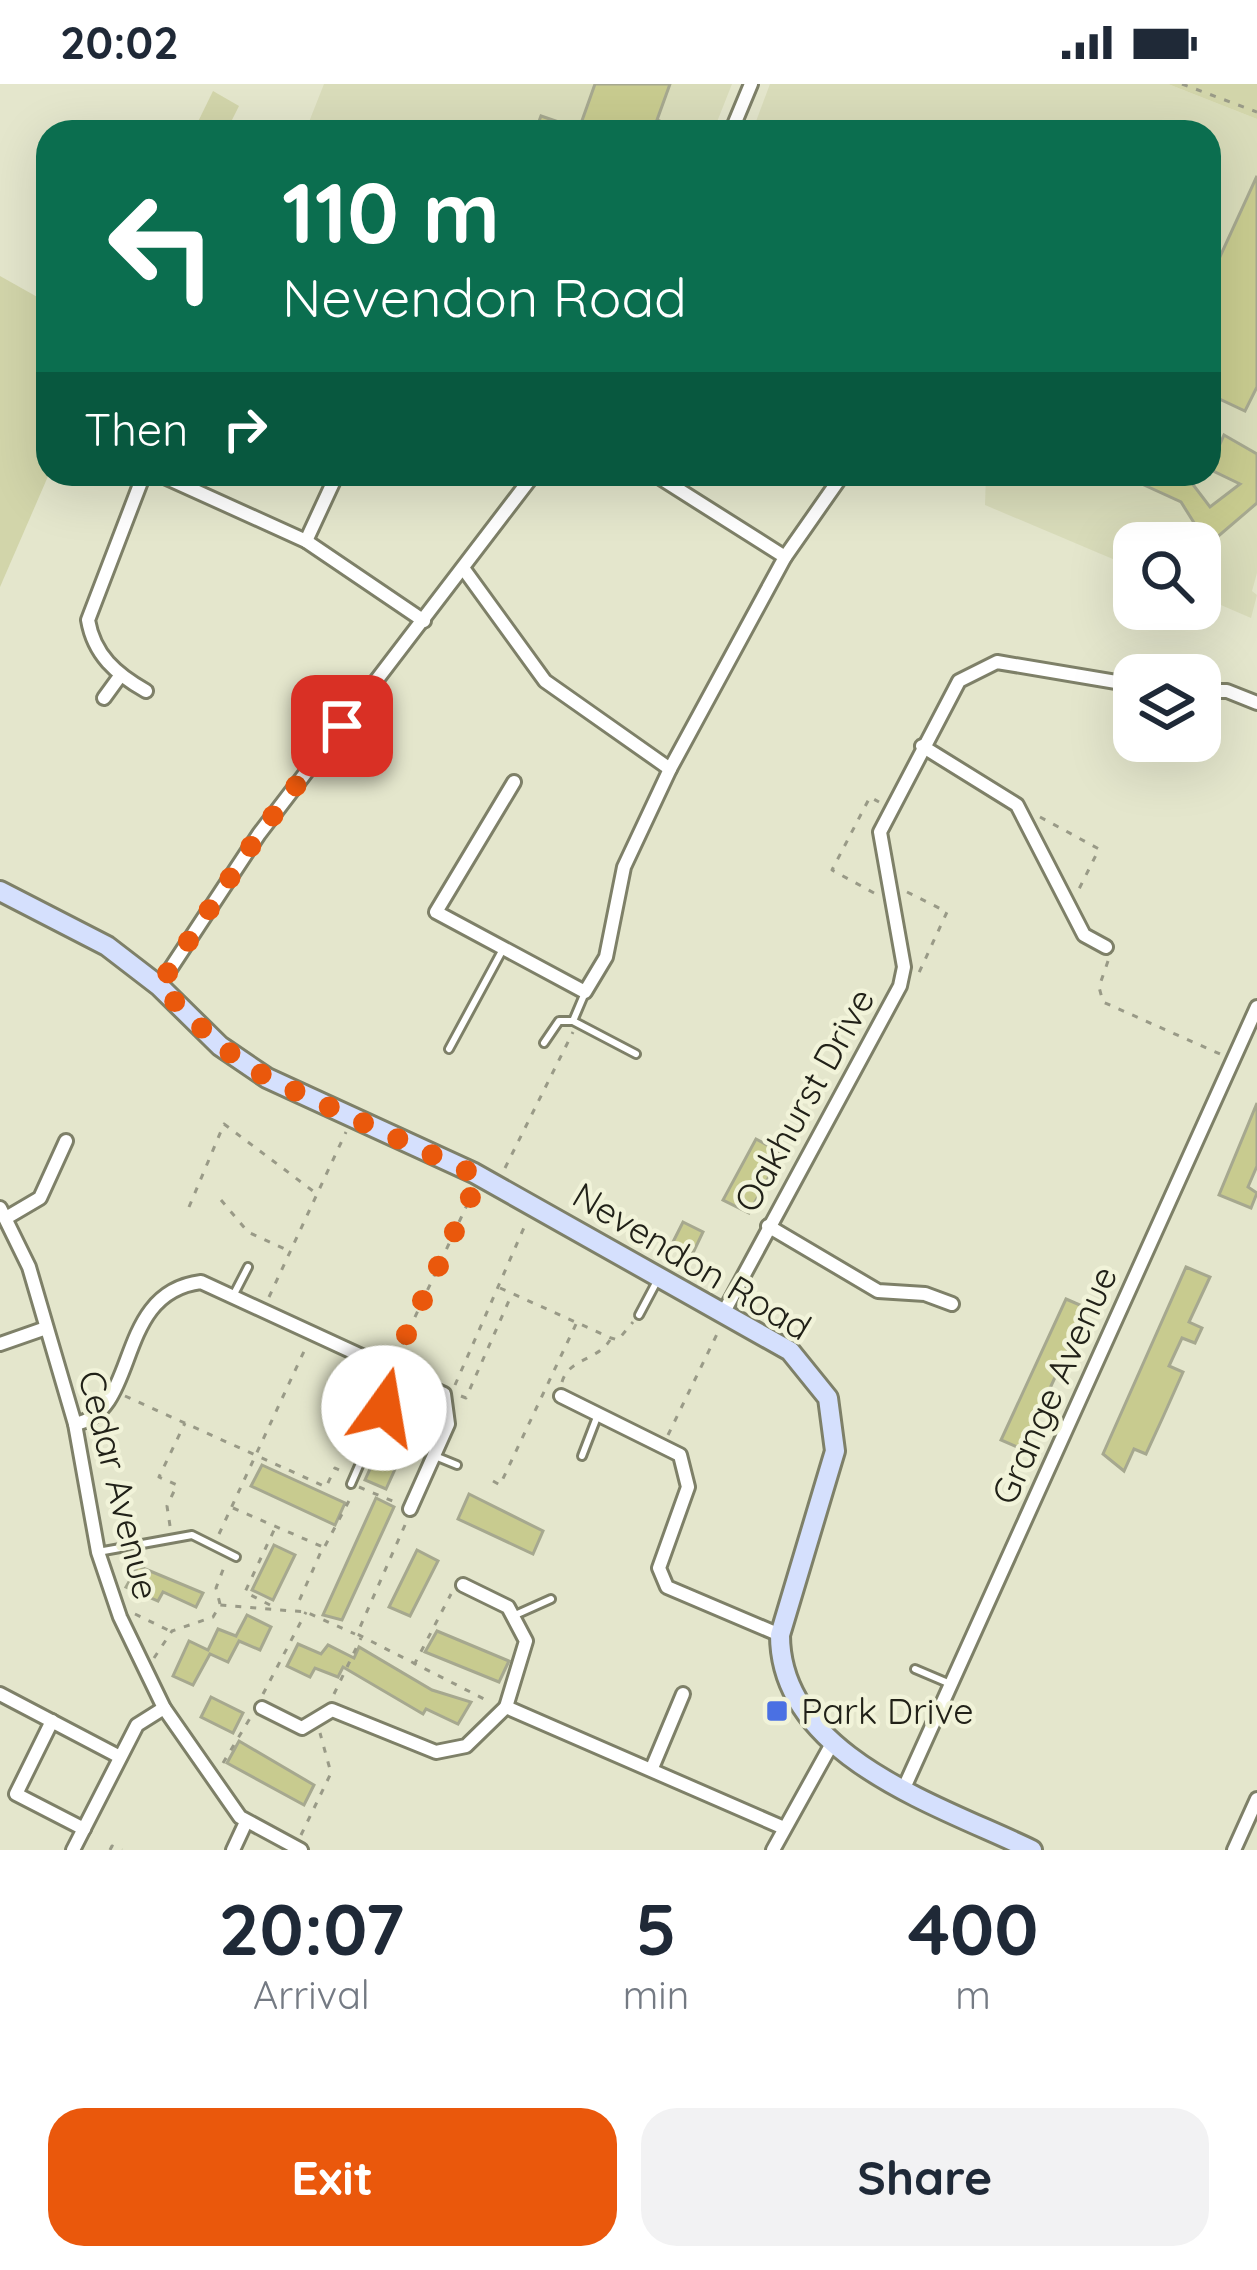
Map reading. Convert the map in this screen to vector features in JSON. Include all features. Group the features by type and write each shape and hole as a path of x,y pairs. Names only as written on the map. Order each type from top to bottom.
{"street":[{"path":"736,120 751,84"},
{"path":"140,486 88,620 92,643 120,676 146,691"},
{"path":"185,486 306,541 424,621"},
{"path":"306,541 331,486"},
{"path":"159,986 259,834 525,486"},
{"path":"673,486 785,557"},
{"path":"514,782 436,912 586,992 606,957 624,867 670,769 785,557 835,486"},
{"path":"464,568 545,681 670,769"},
{"name":"Oakhurst Drive","path":"726,1311 900,986 904,967 880,832 959,681 997,662 1113,681"},
{"path":"104,698 120,676"},
{"path":"1221,691 1257,703"},
{"path":"922,746 1017,805 1084,935 1106,947"},
{"name":"Nevendon Road","path":"0,891 80,928 159,986 220,1046 267,1078 534,1205 726,1311 790,1352 818,1380 832,1416 835,1451 780,1635 780,1663 794,1702 834,1740 904,1788 1033,1850"},
{"name":"Grange Avenue","path":"904,1788 1257,1007"},
{"name":"Cedar Avenue","path":"67,1141 40,1198 3,1213 29,1267 75,1424 98,1552 120,1617 164,1708 211,1778 246,1822 298,1849"},
{"path":"768,1226 878,1291 925,1294 952,1304"},
{"path":"75,1424 88,1422 104,1407 150,1306 174,1285 201,1282 444,1394 448,1424 410,1509"},
{"path":"0,1344 46,1328"},
{"path":"561,1396 680,1455 688,1486 659,1568 667,1587 780,1635"},
{"path":"262,1708 302,1728 332,1710 436,1752 466,1746 506,1707 526,1641 508,1607 463,1585"},
{"path":"0,1694 120,1757"},
{"path":"652,1768 683,1694"},
{"path":"506,1707 784,1828"},
{"path":"74,1850 137,1724 164,1708"},
{"path":"52,1721 16,1794 84,1829"},
{"path":"773,1850 834,1740"},
{"path":"1234,1850 1257,1799"},
{"path":"233,1850 246,1822"}],"lane":[{"path":"448,1049 503,948"},
{"path":"575,1023 586,992"},
{"path":"544,1043 559,1021 575,1023 636,1054"},
{"path":"232,1298 248,1267"},
{"path":"639,1315 660,1274"},
{"path":"354,1482 394,1372"},
{"path":"582,1456 598,1414"},
{"path":"435,1456 457,1466"},
{"path":"98,1552 193,1535 233,1555"},
{"path":"513,1616 551,1599"},
{"path":"915,1669 952,1684"}],"path":[{"path":"1182,84 1257,112"},
{"path":"892,808 870,797 832,870 947,912 910,991 900,986"},
{"path":"1017,805 1099,849 1070,908"},
{"path":"1106,947 1113,950 1099,987 1103,1002 1233,1060"},
{"path":"394,1372 488,1181 575,1023"},
{"path":"188,1207 224,1124 317,1194"},
{"path":"255,1309 268,1299 347,1130"},
{"path":"221,1200 248,1232 290,1252"},
{"path":"511,1294 466,1398 452,1391 534,1205"},
{"path":"268,1277 277,1280"},
{"path":"498,1288 618,1340 639,1315"},
{"path":"663,1446 726,1311"},
{"path":"493,1481 500,1485 577,1322"},
{"path":"214,1546 312,1335"},
{"path":"561,1396 562,1378 570,1367 602,1352 611,1338"},
{"path":"552,1375 562,1378"},
{"path":"112,1390 326,1487 335,1468 410,1509 332,1710"},
{"path":"171,1537 167,1506 177,1485 159,1477 186,1421"},
{"path":"295,1610 354,1482"},
{"path":"232,1507 323,1547"},
{"path":"273,1607 245,1592 275,1526"},
{"path":"144,1665 172,1631 213,1617 220,1605 216,1588 233,1555"},
{"path":"413,1666 448,1597 463,1585"},
{"path":"220,1605 306,1612 506,1707"},
{"path":"211,1778 245,1720 262,1708 260,1698 306,1612"},
{"path":"120,1617 133,1613 172,1631"},
{"path":"298,1849 331,1773 316,1719"},
{"path":"110,1850 112,1846 122,1850"}],"shaded area":[{"path":"324,84 732,84 718,120 310,120"},
{"path":"770,84 1168,84 1257,119 1257,573 1252,591 1257,595 1251,618 1221,605 1221,522 1113,522 1113,559 985,505 986,486 1221,486 1221,120 756,120"},
{"path":"1168,84 1257,84 1257,119"},
{"path":"213,91 239,106 232,120 199,120"},
{"path":"0,276 36,296 36,486 44,486 0,587"}],"building":[{"path":"595,84 670,84 657,120 582,120"},
{"path":"1257,176 1257,387 1245,411 1221,400 1221,254"},
{"path":"1224,435 1257,454 1257,503 1221,534 1221,522 1194,522 1181,502 1146,486 1194,486 1210,507 1240,484 1221,475"},
{"path":"1257,1103 1257,1166 1248,1187 1257,1193 1251,1208 1219,1195"},
{"path":"756,1139 782,1153 749,1213 723,1200"},
{"path":"683,1222 703,1232 693,1253 673,1242"},
{"path":"1186,1267 1210,1277 1189,1322 1202,1328 1195,1343 1182,1338 1169,1366 1183,1372 1146,1454 1134,1449 1124,1471 1103,1454"},
{"path":"1066,1299 1087,1308 1022,1449 1001,1440"},
{"path":"400,1403 421,1412 386,1489 365,1480"},
{"path":"262,1465 345,1503 335,1525 251,1486"},
{"path":"469,1494 543,1531 533,1554 458,1519"},
{"path":"376,1498 394,1507 342,1620 323,1615"},
{"path":"274,1545 295,1555 273,1600 252,1590"},
{"path":"417,1550 438,1561 410,1616 389,1607"},
{"path":"138,1566 203,1593 196,1607 163,1592 158,1601 126,1587"},
{"path":"247,1615 271,1627 260,1650 239,1641 228,1662 210,1654 193,1685 173,1676 189,1641 208,1650 218,1629 236,1636"},
{"path":"437,1631 509,1661 499,1682 425,1652"},
{"path":"298,1644 321,1654 328,1645 354,1658 359,1647 432,1690 471,1702 458,1724 426,1709 423,1714 343,1667 338,1677 315,1668 310,1677 287,1666"},
{"path":"211,1697 243,1713 233,1733 201,1717"},
{"path":"239,1741 314,1785 304,1805 227,1763"}],"place":[{"name":"Park Drive","path":"777,1711"}],"route":[{"path":"342,726 208,906 159,986 220,1046 267,1078 480,1177 390,1370 399,1374 384,1408"}]}
